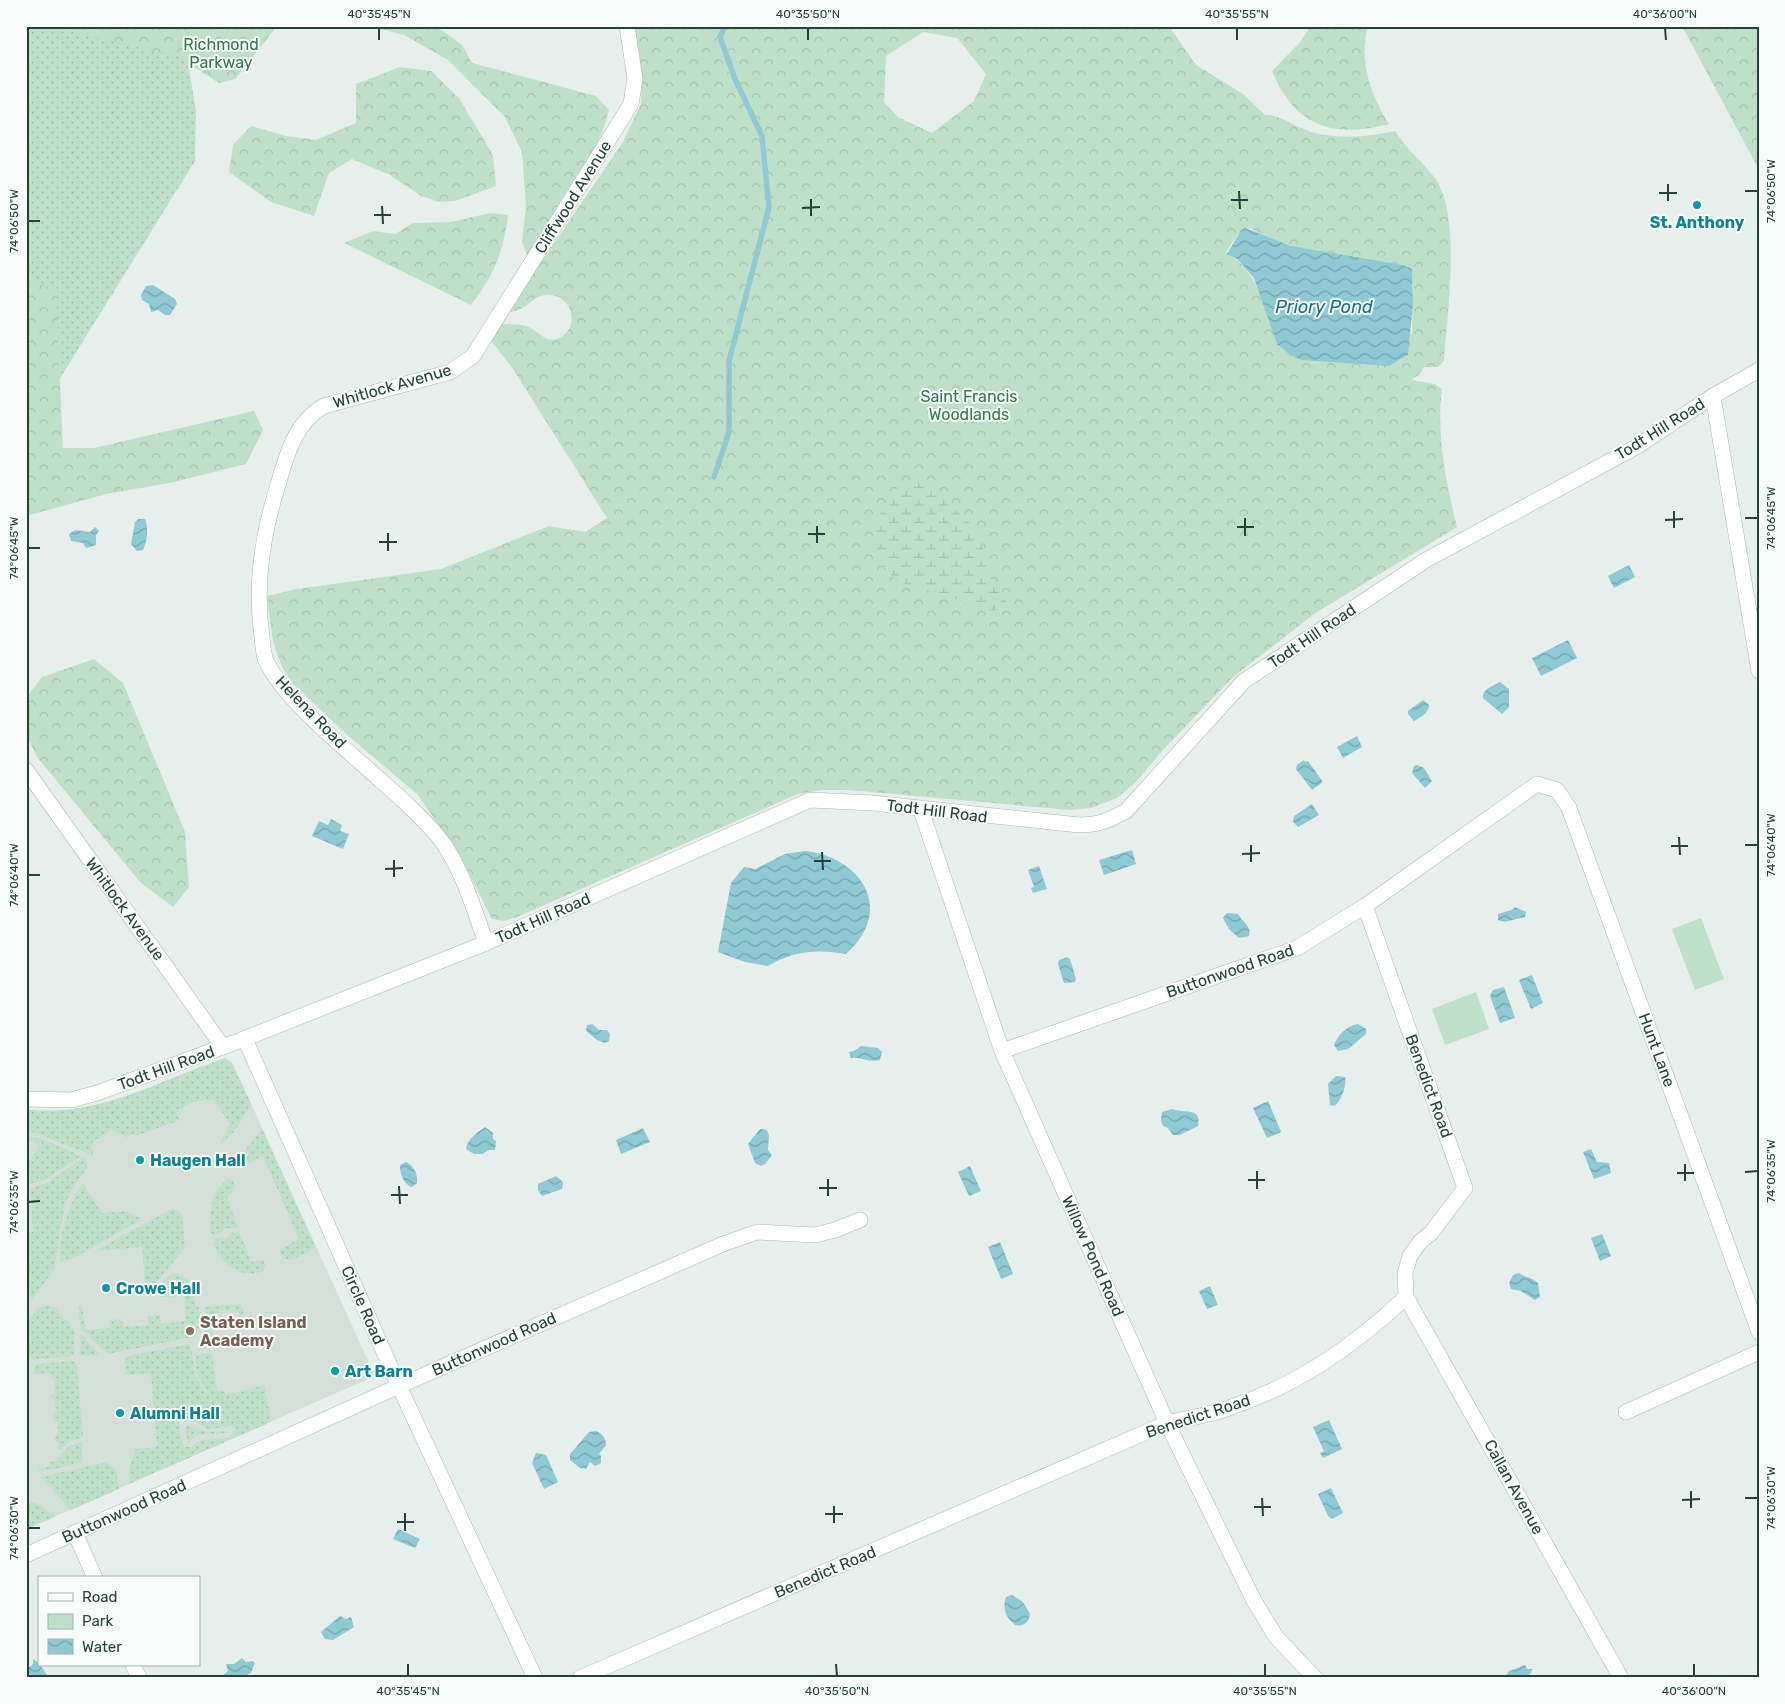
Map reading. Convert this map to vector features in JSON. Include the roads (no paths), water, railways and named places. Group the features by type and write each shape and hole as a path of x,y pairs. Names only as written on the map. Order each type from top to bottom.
{"street":[{"name":"Cliffwood Avenue","path":"473,356 631,104 635,79 627,26"},
{"name":"Whitlock Avenue","path":"310,414 324,406 450,372 473,356"},
{"name":"Todt Hill Road","path":"26,1098 71,1100 97,1093 245,1039 486,943 810,800 873,803 922,810 1080,826 1098,825 1126,811 1244,681 1426,560 1636,447 1713,396 1759,370"},
{"path":"1713,396 1759,671"},
{"name":"Helena Road","path":"310,414 294,439 269,514 261,553 258,588 266,661 284,688 338,742 399,796 447,848 470,896 486,943"},
{"name":"Whitlock Avenue","path":"26,770 223,1047"},
{"name":"Buttonwood Road","path":"1002,1050 1297,948 1364,906 1537,784"},
{"name":"Hunt Lane","path":"1537,784 1557,790 1569,808 1759,1332"},
{"name":"Willow Pond Road","path":"922,810 1002,1050 1167,1423 1253,1599 1276,1636 1315,1678"},
{"name":"Benedict Road","path":"580,1678 1167,1423 1226,1409 1268,1393 1304,1375 1341,1352 1375,1326 1406,1297 1405,1273 1410,1256 1420,1242 1431,1233 1465,1188 1364,906"},
{"name":"Circle Road","path":"245,1039 399,1386 535,1678"},
{"name":"Buttonwood Road","path":"26,1555 399,1386 723,1244 757,1232 815,1235 835,1230 860,1220"},
{"name":"Callan Avenue","path":"1406,1297 1621,1678"},
{"path":"1626,1412 1759,1352"},
{"path":"75,1533 94,1576"},
{"path":"133,1666 139,1678"}],"water":[{"name":"Priory Pond","path":"1245,228 1291,246 1403,265 1412,269 1413,304 1408,355 1389,366 1302,360 1290,355 1277,344 1254,278 1237,259 1227,254 1241,230"},
{"path":"153,285 175,299 177,304 170,315 165,315 158,310 151,312 149,304 142,300 141,295 146,286"},
{"path":"139,519 145,519 147,535 143,550 137,551 131,544 135,522"},
{"path":"95,527 99,531 96,535 96,545 86,548 83,543 71,541 69,534 75,530 90,532"},
{"path":"1629,565 1635,577 1614,588 1608,576"},
{"path":"1568,640 1577,658 1541,676 1532,658"},
{"path":"1500,682 1509,689 1509,707 1502,714 1483,698 1486,690"},
{"path":"1423,700 1429,705 1427,711 1414,721 1408,714 1408,711"},
{"path":"1357,736 1362,747 1343,758 1337,747"},
{"path":"1304,760 1305,762 1308,761 1323,782 1312,790 1296,769 1297,765"},
{"path":"1417,765 1424,768 1432,781 1425,788 1412,773 1414,766"},
{"path":"1312,804 1319,815 1298,827 1293,822 1294,816"},
{"path":"331,819 342,825 340,831 349,834 343,849 312,836 319,821 328,825"},
{"path":"1132,850 1136,864 1104,875 1099,860"},
{"path":"805,851 824,855 843,864 856,875 864,886 869,899 870,913 866,927 858,941 846,954 806,952 787,957 768,966 745,962 718,952 731,883 744,867 755,869 785,854"},
{"path":"1039,866 1047,889 1033,893 1031,888 1034,887 1028,870"},
{"path":"1515,907 1526,912 1525,917 1504,922 1498,920 1498,914 1512,910"},
{"path":"1227,913 1238,914 1248,927 1249,936 1239,938 1229,929 1223,918"},
{"path":"1067,957 1070,959 1076,979 1075,982 1064,983 1058,964 1059,960"},
{"path":"1532,975 1543,1003 1531,1009 1519,980"},
{"path":"1504,987 1515,1018 1500,1023 1490,996 1493,990"},
{"path":"592,1024 599,1030 607,1030 610,1034 609,1041 605,1043 597,1040 586,1031 587,1025"},
{"path":"1358,1024 1366,1029 1366,1034 1348,1049 1338,1051 1334,1045 1340,1034"},
{"path":"861,1046 878,1048 882,1052 880,1060 872,1061 851,1058 849,1052"},
{"path":"1336,1076 1345,1077 1345,1080 1341,1097 1334,1106 1330,1105 1328,1084"},
{"path":"1268,1101 1281,1132 1267,1138 1253,1108"},
{"path":"1172,1109 1195,1113 1199,1120 1198,1126 1180,1135 1173,1135 1168,1128 1163,1126 1161,1120 1162,1112"},
{"path":"485,1127 493,1133 493,1139 496,1141 495,1150 474,1154 466,1149 468,1142"},
{"path":"643,1128 650,1142 621,1154 616,1140"},
{"path":"760,1129 767,1130 769,1136 768,1150 772,1155 761,1166 755,1163 748,1144"},
{"path":"1591,1149 1597,1162 1609,1163 1611,1173 1594,1179 1583,1152"},
{"path":"406,1162 413,1168 417,1176 417,1183 412,1187 406,1184 401,1175 400,1165"},
{"path":"970,1166 981,1191 969,1196 958,1172"},
{"path":"556,1176 563,1182 562,1189 542,1196 538,1190 538,1184"},
{"path":"1602,1234 1611,1256 1600,1261 1591,1238"},
{"path":"1000,1242 1013,1274 1001,1279 988,1247"},
{"path":"1519,1273 1538,1283 1540,1297 1535,1300 1521,1291 1511,1289 1509,1283 1513,1275"},
{"path":"1210,1286 1218,1305 1207,1309 1199,1291"},
{"path":"1329,1420 1342,1449 1323,1458 1320,1453 1324,1451 1313,1427"},
{"path":"596,1431 604,1436 606,1443 599,1454 601,1456 601,1463 595,1466 590,1462 586,1469 580,1468 570,1460 570,1454 589,1432"},
{"path":"536,1453 546,1455 558,1482 544,1489 532,1463"},
{"path":"1331,1488 1343,1513 1332,1519 1328,1516 1318,1494"},
{"path":"398,1529 420,1539 415,1548 393,1539"},
{"path":"1012,1595 1023,1602 1030,1614 1027,1622 1023,1625 1015,1625 1006,1613 1004,1605 1006,1597"},
{"path":"340,1616 346,1619 351,1617 354,1627 333,1640 325,1639 321,1632"},
{"path":"242,1658 246,1662 253,1661 255,1663 251,1673 240,1678 224,1678 222,1676 228,1671 226,1664 234,1664"},
{"path":"33,1659 38,1662 38,1666 41,1666 49,1678 31,1678 27,1669 33,1664"},
{"path":"1525,1665 1527,1669 1532,1669 1531,1673 1525,1678 1505,1678 1509,1671"}],"waterway":[{"path":"714,477 729,432 729,361 769,207 762,136 735,79 720,37 725,26"}],"place":[{"name":"St. Anthony","path":"1697,205"},
{"name":"Haugen Hall","path":"140,1160"},
{"name":"Crowe Hall","path":"106,1288"},
{"name":"Staten Island Academy","path":"190,1331"},
{"name":"Art Barn","path":"335,1371"},
{"name":"Alumni Hall","path":"120,1413"}],"park label":[{"name":"Richmond Parkway","path":"221,53"},
{"name":"Saint Francis Woodlands","path":"969,405"}]}
